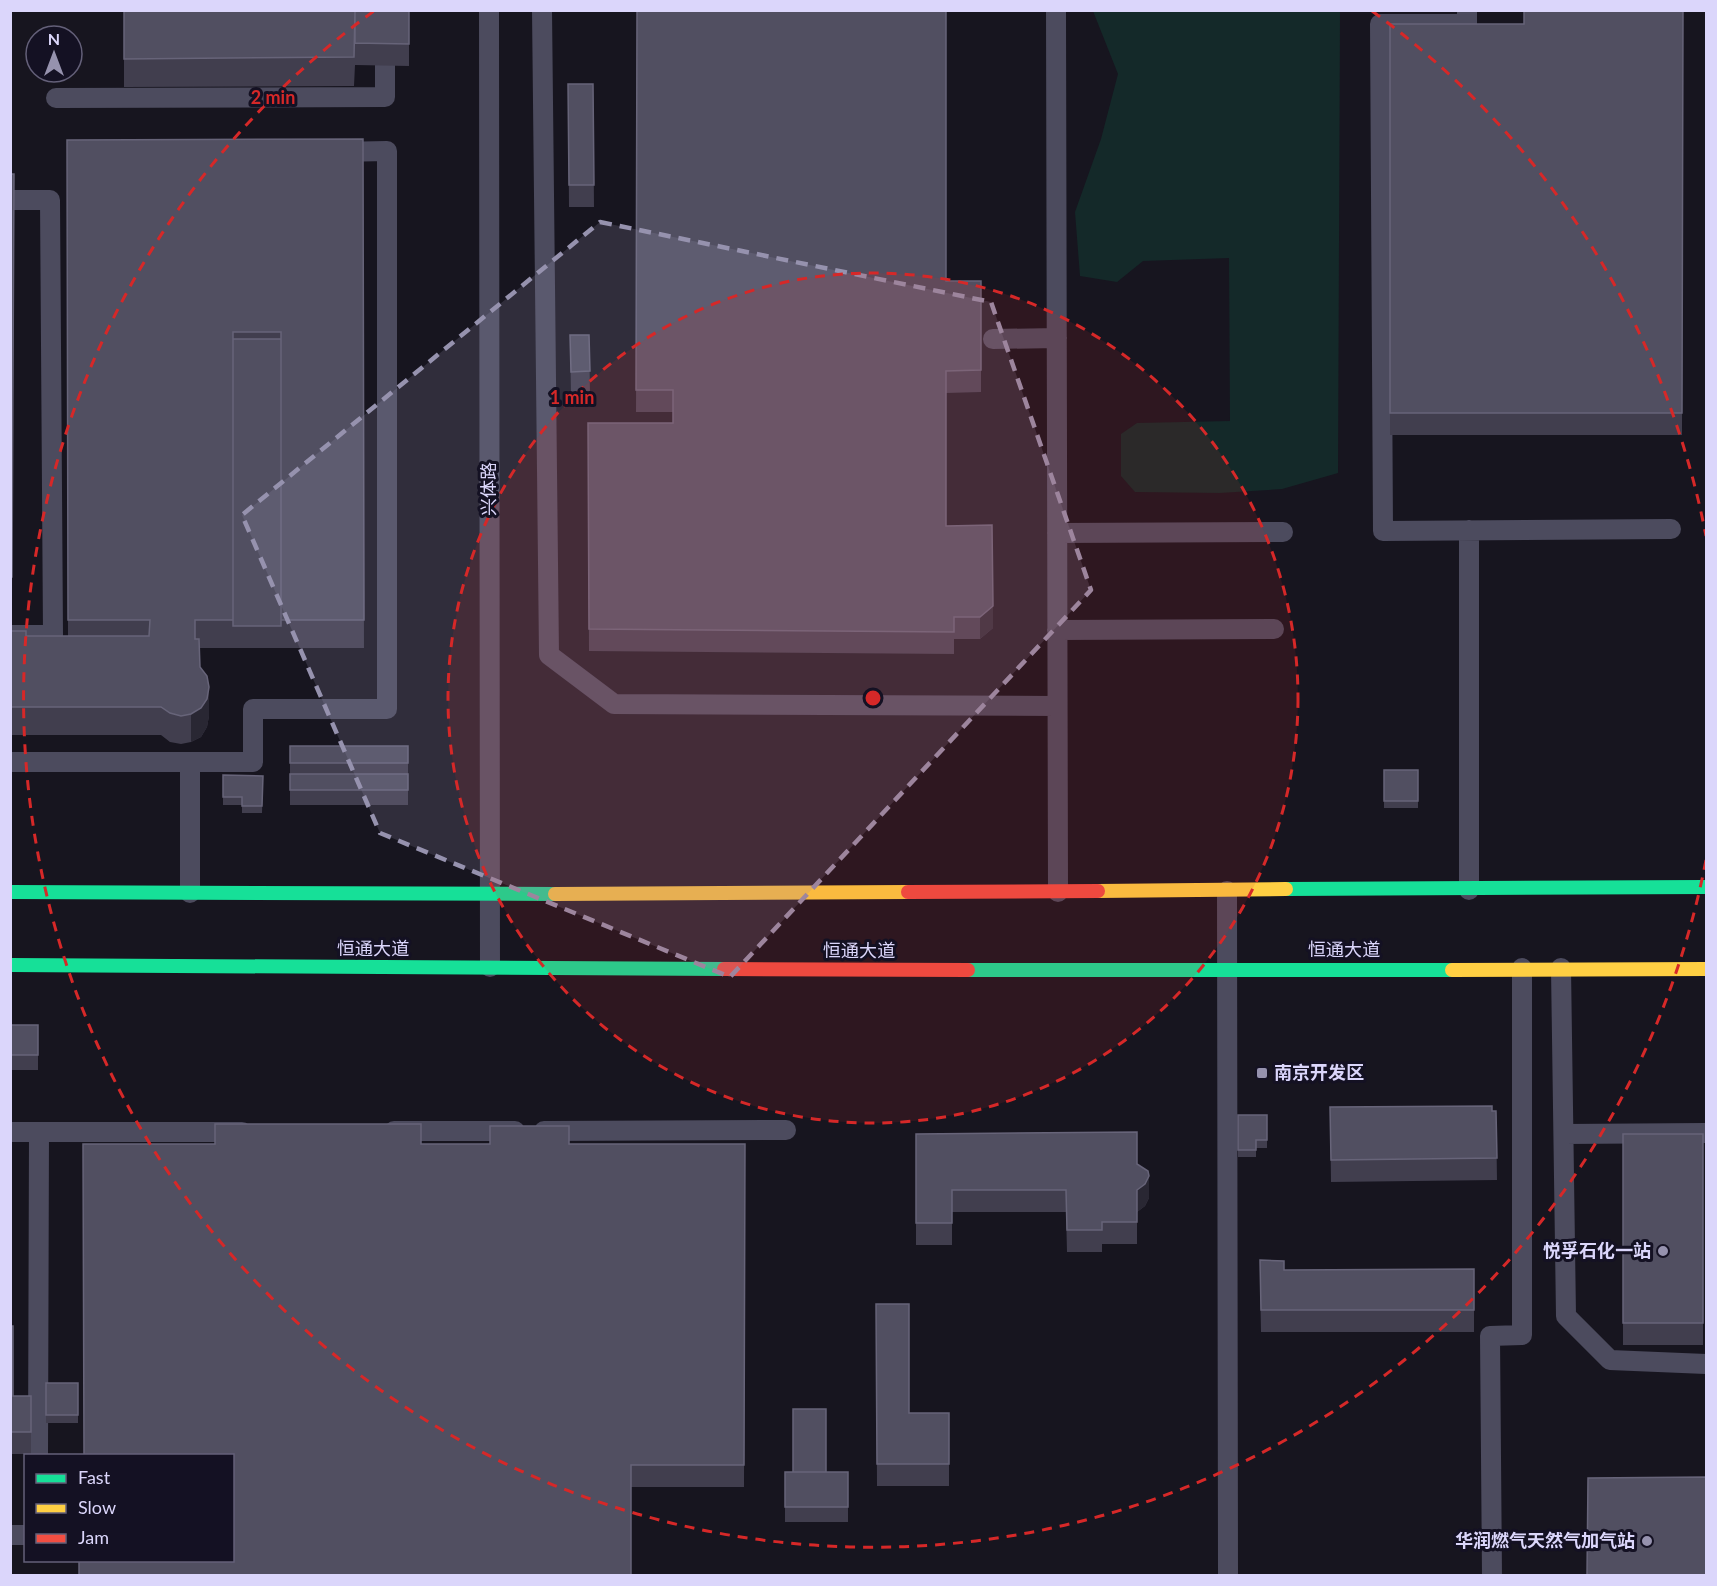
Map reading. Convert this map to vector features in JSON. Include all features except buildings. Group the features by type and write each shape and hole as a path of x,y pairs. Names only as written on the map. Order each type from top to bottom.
{"main road":[{"path":"10,892 490,894 1707,887"},
{"name":"恒通大道","path":"10,965 1081,971 1228,968 1707,969"}],"lane":[{"name":"兴体路","path":"489,10 490,967"},
{"path":"542,10 549,655 614,704 1057,706"},
{"path":"1056,10 1058,892"},
{"path":"1467,10 1467,24 1380,24 1383,531 1671,529"},
{"path":"56,98 385,97 385,65"},
{"path":"10,762 253,762 253,710 387,709 387,152 315,152"},
{"path":"10,200 50,200 53,635 10,635"},
{"path":"993,339 1057,338"},
{"path":"1469,530 1469,890"},
{"path":"1057,533 1283,532"},
{"path":"1057,630 1274,629"},
{"path":"190,762 190,893"},
{"path":"1227,891 1228,1575"},
{"path":"1492,1575 1490,1336 1522,1335 1522,968"},
{"path":"1561,968 1566,1316 1610,1360 1707,1364"},
{"path":"371,1131 786,1130"},
{"path":"10,1132 265,1132"},
{"path":"38,1454 39,1132"},
{"path":"1564,1134 1707,1133"}],"highlighted area":[{"path":"600,222 991,302 1091,590 730,977 380,833 242,515"}],"green space":[{"path":"1093,11 1340,11 1338,473 1282,489 1220,493 1135,492 1121,476 1121,434 1137,423 1230,421 1229,258 1143,261 1117,282 1080,276 1075,212 1101,139 1118,74"}],"traffic: fast":[{"path":"1286,889 1706,887"},
{"path":"10,892 555,894"},
{"path":"10,965 724,969"},
{"path":"968,970 1452,970"}],"traffic: slow":[{"path":"1098,891 1286,889"},
{"path":"555,894 908,892"},
{"path":"1452,970 1706,969"}],"traffic: jam":[{"path":"908,892 1098,891"},
{"path":"724,969 968,970"}],"place":[{"name":"南京开发区","path":"1262,1073"},
{"name":"悦孚石化一站","path":"1663,1251"},
{"name":"华润燃气天然气加气站","path":"1647,1541"}]}
